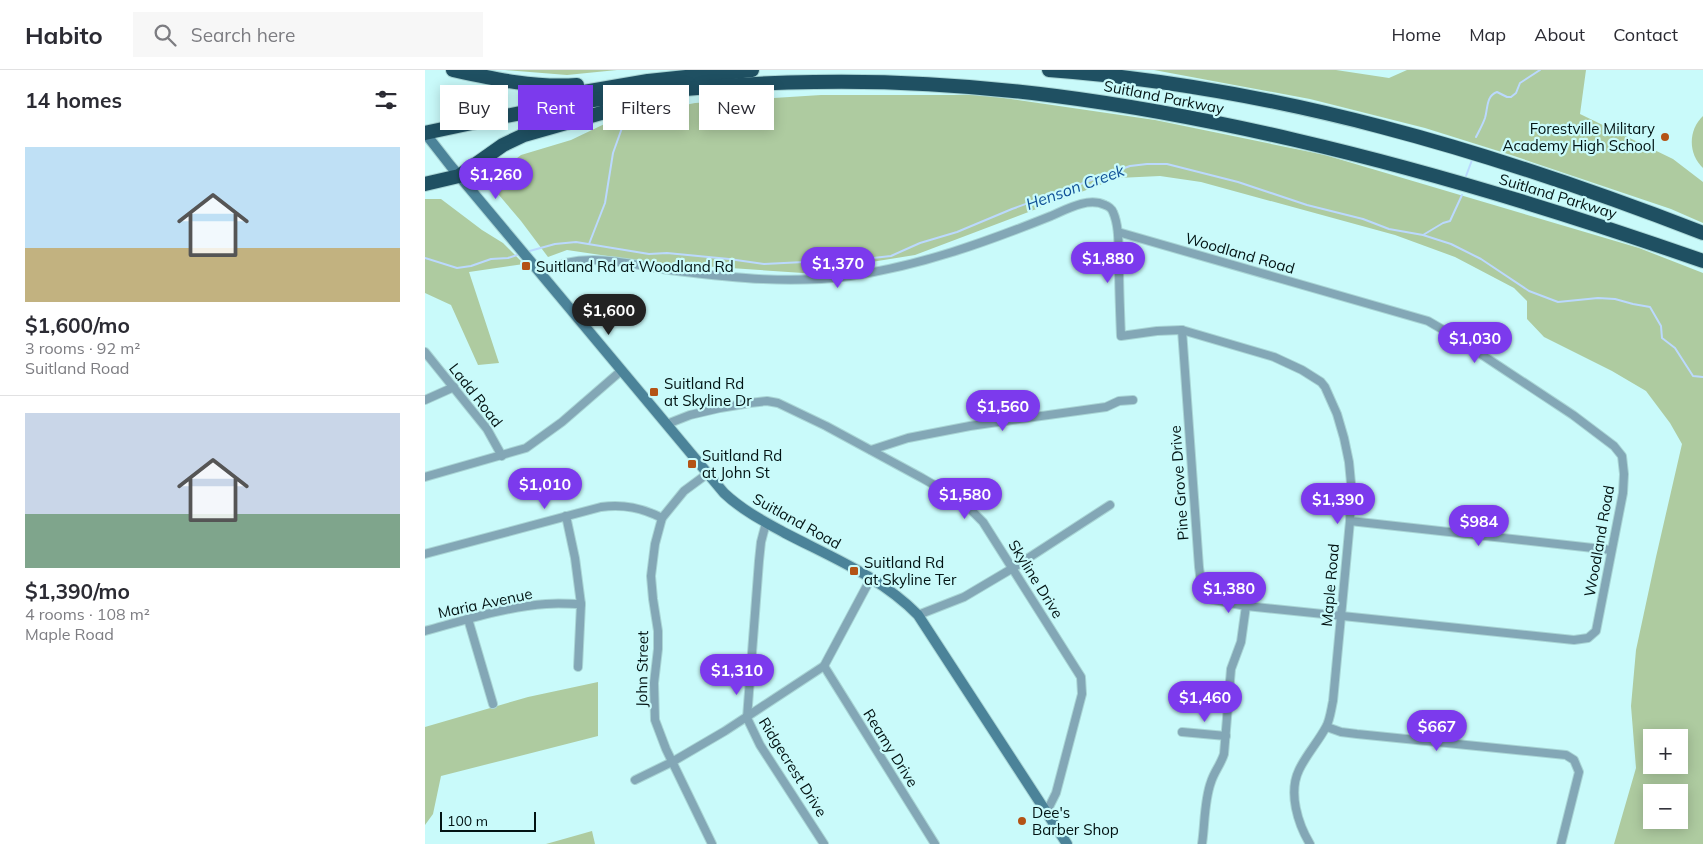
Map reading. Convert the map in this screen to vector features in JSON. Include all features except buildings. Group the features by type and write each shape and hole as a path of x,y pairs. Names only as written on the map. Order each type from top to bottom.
{"highway":[{"path":"453,70 511,82 549,86 579,85 628,79 665,79"},
{"name":"Suitland Parkway","path":"508,109 578,92 665,79 752,70"},
{"name":"Suitland Parkway","path":"1049,70 1184,84 1276,101 1346,117 1531,171 1703,233"},
{"name":"Suitland Parkway","path":"752,85 831,82 940,84 1041,93 1158,111 1306,143 1414,170 1571,216 1703,261"},
{"name":"Suitland Parkway","path":"508,114 653,92 699,88"},
{"path":"425,184 459,176 503,145 532,132 649,100 699,92"},
{"name":"Suitland Parkway","path":"425,124 440,124"},
{"name":"Suitland Parkway","path":"425,133 440,127"}],"main road":[{"name":"Suitland Road","path":"425,133 707,474 732,501 754,517 871,578 898,596 918,615 1067,844"}],"street":[{"path":"540,272 556,264 587,259 611,260 677,271 771,280 819,280 921,263 1091,202 1107,205 1113,211 1118,232"},
{"name":"Maple Road","path":"1118,232 1121,336 1182,330 1274,357 1303,370 1321,382 1331,398 1344,438 1351,483 1350,521 1333,701 1327,727 1298,771 1296,782 1298,819 1310,844"},
{"name":"Woodland Road","path":"1118,232 1428,321 1453,335 1573,415 1614,446 1623,462 1623,493 1596,631 1583,640 1538,636"},
{"name":"Pine Grove Drive","path":"1182,330 1199,567 1202,590 1209,599 1246,606 1538,636"},
{"name":"Ladd Road","path":"425,352 487,429 501,456"},
{"path":"425,477 526,448 562,422 622,370"},
{"path":"425,400 454,387"},
{"path":"871,450 908,438 970,426 1106,406 1119,401 1133,400"},
{"name":"Skyline Drive","path":"667,424 691,415 720,408 767,401 778,402 871,450 962,501 983,522 1077,670 1082,684 1082,694 1056,793 1046,813"},
{"name":"John Street","path":"707,474 684,491 662,518 655,544 651,576 658,631 654,704 655,720 712,844"},
{"path":"425,554 601,507 615,505 639,508 662,518"},
{"path":"918,615 964,597 1013,568 1109,505"},
{"path":"566,516 576,565 581,604 578,667"},
{"path":"1350,521 1611,550"},
{"name":"Ridgecrest Drive","path":"766,523 761,542 747,718 760,745 824,844"},
{"path":"635,780 673,762 747,718 824,666 871,578"},
{"name":"Maria Avenue","path":"425,630 525,606 581,604"},
{"path":"1202,844 1208,792 1211,781 1221,762 1231,669 1241,642 1246,606"},
{"path":"469,619 493,704"},
{"name":"Reamy Drive","path":"824,666 935,844"},
{"path":"1327,727 1341,732 1357,734 1554,752 1571,757 1577,764 1579,772 1561,844"},
{"path":"1182,732 1225,736"}],"green space":[{"path":"505,70 617,70 567,75"},
{"path":"1154,70 1336,70 1389,78 1407,70 1586,70 1580,114 1673,159 1703,182 1703,223 1671,209 1425,128 1310,99"},
{"path":"821,95 983,95 1155,120 1325,155 1639,248 1703,273 1703,844 1614,844 1636,768 1631,706 1636,650 1682,444 1670,423 1646,391 1612,371 1544,337 1527,319 1527,301 1514,288 1455,257 1395,235 1201,182 1160,176 1118,178 915,255 803,273 655,263 567,250 548,257 487,181 521,155 571,140 603,125 603,130 689,130 689,104 699,103 699,130 774,130 774,98"},
{"path":"1703,116 1703,168 1692,149 1692,135"},
{"path":"425,199 441,199 482,230 503,243 524,264 469,272 499,363 478,365 451,305 425,293"},
{"path":"598,682 598,736 441,776 433,814 425,825 425,727 528,697"},
{"path":"592,831 595,844 546,844"}],"waterway":[{"path":"1476,137 1484,120 1491,96 1497,92 1511,97 1516,93 1520,83 1540,70"},
{"path":"589,244 605,203 613,153 621,130"},
{"path":"1466,176 1472,160"},
{"name":"Henson Creek","path":"526,252 555,244 576,242 649,254 667,253 764,264 891,256 920,243 957,232 1012,209 1130,166 1167,164 1238,182 1307,205 1363,219 1389,229 1423,235 1451,244 1481,259 1529,291 1558,302 1598,298 1615,299 1650,307 1661,326 1662,338 1675,348 1693,376 1703,377"},
{"path":"1423,235 1450,221 1462,195"},
{"name":"Henson Creek","path":"425,258 457,268 520,254"}],"place":[{"name":"Forestville Military Academy High School","path":"1665,137"},
{"name":"Suitland Rd at Woodland Rd","path":"526,266"},
{"name":"Suitland Rd at Skyline Dr","path":"654,392"},
{"name":"Suitland Rd at John St","path":"692,464"},
{"name":"Suitland Rd at Skyline Ter","path":"854,571"},
{"name":"Dee's Barber Shop","path":"1022,821"}]}
